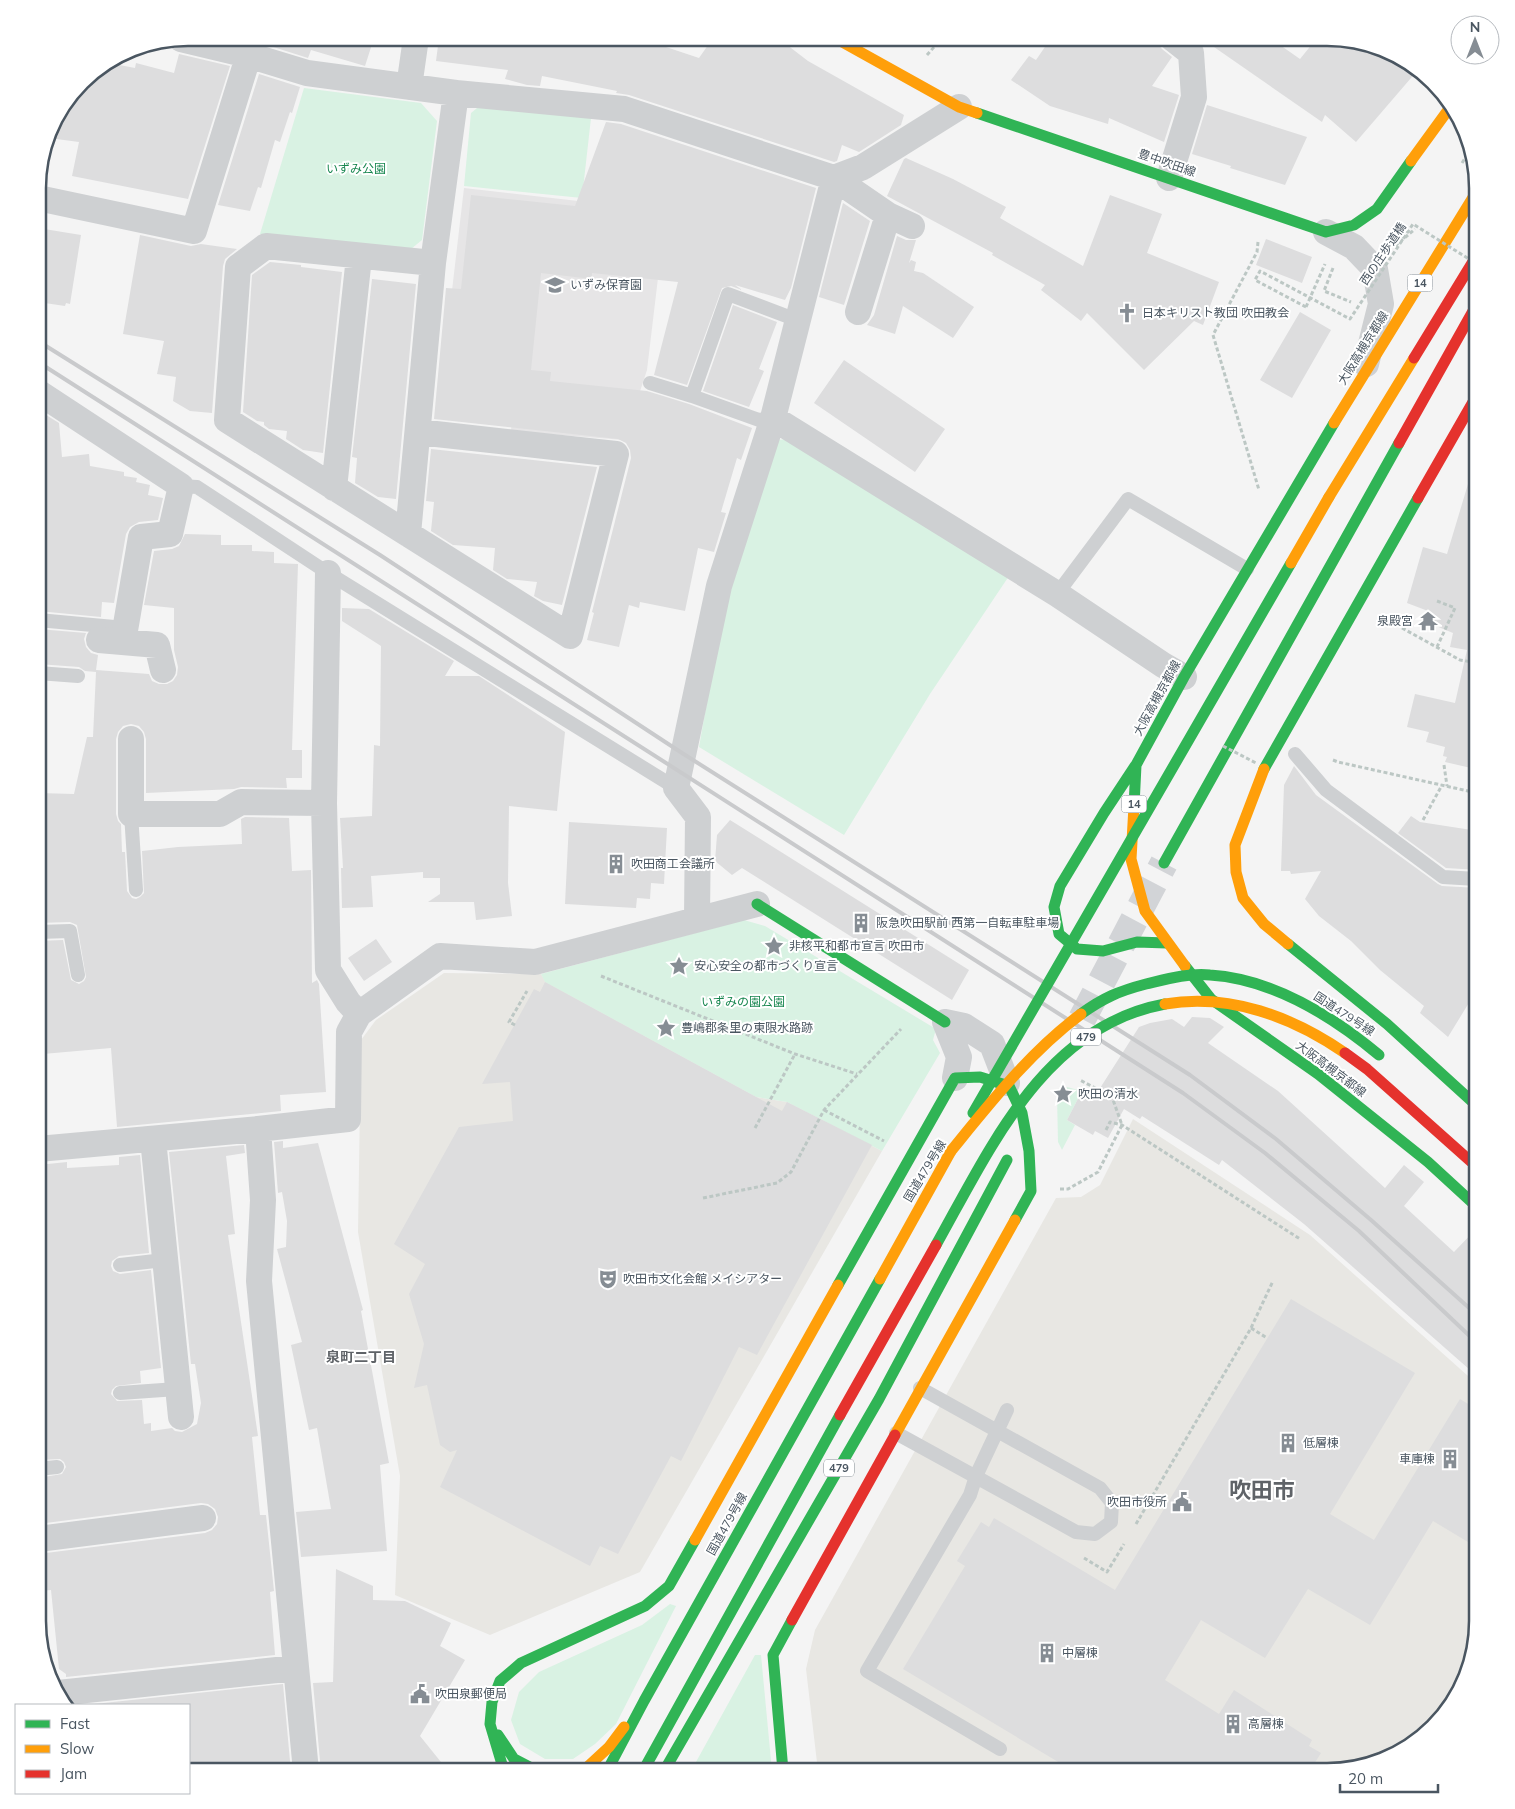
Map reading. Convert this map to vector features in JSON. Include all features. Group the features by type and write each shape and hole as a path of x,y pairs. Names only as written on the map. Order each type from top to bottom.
{"main road":[{"name":"豊中吹田線","path":"851,47 959,107 1169,178 1328,244"},
{"path":"1328,244 1377,210 1447,112"},
{"name":"大阪高槻京都線","path":"1469,205 1363,374 1184,677 1136,765 1131,859 1145,911 1210,999 1318,1074 1428,1162 1469,1199"},
{"path":"951,1151 1329,497 1469,270"},
{"path":"1164,863 1469,320"},
{"path":"1469,410 1261,774 1235,845 1236,872 1243,898 1264,924 1387,1024 1469,1098"},
{"path":"1136,765 1104,813 1060,886 1054,906 1059,934 1077,949 1103,951 1137,942 1167,943"},
{"path":"757,904 946,1022"},
{"name":"国道479号線","path":"612,1763 644,1701 951,1151 1010,1078 1035,1052 1079,1015 1121,990 1184,976 1209,975 1240,980 1271,989 1310,1007 1375,1052 1390,1065"},
{"name":"479","path":"648,1763 998,1134 1028,1092 1050,1067 1073,1046 1098,1028 1127,1014 1172,1002 1204,1000 1236,1004 1266,1012 1300,1026 1362,1065 1469,1160"},
{"path":"501,1763 490,1724 492,1702 500,1680 521,1663 645,1606 669,1586 955,1078 980,1077 1008,1086 1022,1113 1029,1151 1031,1191 773,1655 782,1763"},
{"name":"479","path":"669,1763 879,1399 1007,1160"},
{"path":"592,1763 609,1747 644,1701"},
{"path":"490,1724 514,1758 522,1763"},
{"path":"674,1763 677,1748"}],"street":[{"path":"47,200 194,231 251,47"},
{"path":"253,47 307,73 456,93 624,109 834,178 888,215 912,226"},
{"path":"409,87 415,47"},
{"path":"1169,178 1194,97 1191,53 1183,47"},
{"path":"408,534 433,262 456,93"},
{"path":"834,178 863,167 959,107"},
{"path":"697,918 698,817 676,788 719,586 772,418 834,178"},
{"path":"858,312 888,215"},
{"path":"1328,244 1354,247 1375,268 1381,304 1363,374"},
{"path":"418,432 616,454 570,636 227,420 238,267 266,246 359,257 433,262"},
{"path":"334,488 359,257"},
{"path":"47,398 181,486 170,534 141,537 116,636 158,645 163,670"},
{"path":"772,418 1057,594 1184,677"},
{"path":"328,573 324,803 328,970 348,1002 359,1014"},
{"path":"131,739 131,814 220,814 241,802 324,803"},
{"path":"46,1148 348,1119 349,1032 359,1014 440,956 535,962 697,918 757,904"},
{"path":"946,1022 959,1057 955,1078"},
{"path":"946,1022 964,1026 992,1044 1008,1086"},
{"path":"258,1129 263,1200 259,1281 305,1763"},
{"path":"152,1139 181,1417"},
{"path":"46,1538 203,1518"},
{"path":"65,1692 296,1668"}],"lane":[{"path":"692,396 728,294 797,320"},
{"path":"650,383 759,420 772,418"},
{"path":"181,486 197,487 328,573 676,788"},
{"path":"1057,594 1128,499 1247,569"},
{"path":"47,622 116,636"},
{"path":"47,674 78,676"},
{"path":"1295,754 1326,790 1443,877 1469,878"},
{"path":"131,814 136,890"},
{"path":"46,932 70,931 78,975"},
{"path":"120,1265 164,1260"},
{"path":"896,1433 1076,1532 1095,1534 1111,1522 1112,1503 1100,1488 920,1388"},
{"path":"120,1394 177,1389"},
{"path":"1000,1749 867,1671 970,1495 976,1476 1007,1410"},
{"path":"46,1468 57,1467"}],"path":[{"path":"926,56 934,47"},
{"name":"西の庄歩道橋","path":"1328,244 1314,290 1310,298 1310,298 1306,307 1255,280 1260,271 1309,297 1310,298 1317,302 1342,314 1350,319 1413,224 1469,258"},
{"path":"1258,238 1258,252 1213,335 1260,496"},
{"path":"1335,263 1324,291 1354,303"},
{"path":"1437,600 1455,608 1437,647"},
{"path":"1402,628 1460,660 1469,662"},
{"path":"1223,746 1256,763"},
{"path":"1331,759 1469,791"},
{"path":"1444,765 1448,786"},
{"path":"1423,820 1442,785"},
{"path":"573,953 585,969 795,1054 857,1074"},
{"path":"515,1025 509,1022 533,980 535,962"},
{"path":"703,1198 777,1183 791,1172 824,1110 904,1023"},
{"path":"755,1128 795,1054"},
{"path":"1055,1189 1068,1189 1098,1172 1122,1125 1112,1097 1074,1077"},
{"path":"1092,1094 1096,1088"},
{"path":"1112,1097 1120,1093"},
{"path":"824,1110 891,1145"},
{"path":"1106,1130 1110,1122 1122,1125 1300,1239"},
{"path":"1132,1530 1251,1328 1273,1281"},
{"path":"1251,1328 1267,1338"},
{"path":"1076,1554 1107,1572 1127,1538"}],"shaded area":[{"name":"いずみ保育園","path":"464,188 666,211 647,370 624,440 511,431 516,366 444,359"},
{"name":"吹田市文化会館 メイシアター","path":"444,973 541,974 546,982 756,1097 787,1102 882,1151 640,1572 490,1635 395,1595 400,1476 358,1232 361,1040 376,1020"},
{"name":"吹田市役所","path":"1133,1119 1310,1235 1469,1377 1469,1620 1468,1639 1458,1675 1445,1700 1413,1733 1398,1744 1381,1752 1354,1760 1326,1763 817,1763 806,1669 815,1630 1056,1198 1081,1197 1100,1185"}],"green space":[{"name":"いずみ公園","path":"304,88 421,103 437,121 422,240 411,249 260,234"},
{"path":"482,104 591,118 582,198 464,186 471,113"},
{"path":"791,439 1009,576 930,694 844,835 699,747 727,588 774,440"},
{"name":"いずみの園公園","path":"744,920 765,926 936,1029 933,1040 940,1053 882,1151 787,1102 756,1097 545,982 541,974"},
{"path":"1067,1087 1082,1091 1067,1120 1075,1125 1062,1150 1058,1142 1057,1096 1059,1090"},
{"path":"670,1604 676,1606 616,1724 595,1744 573,1759 545,1759 520,1744 511,1720 519,1692 539,1672 642,1625"},
{"path":"755,1655 761,1655 771,1763 695,1763"}],"building":[{"path":"273,47 371,47 365,66 311,50 308,58"},
{"path":"438,47 666,47 699,58 707,47 790,47 808,61 904,115 901,125 859,152 842,145 837,161 834,162 629,95 616,93 617,91 542,76 540,86 527,85 505,79 508,70 436,61"},
{"path":"1045,47 1160,47 1172,57 1152,86 1179,95 1164,142 1109,118 1108,124 1050,106 1011,80 1029,56 1036,60"},
{"path":"1214,47 1283,47 1300,59 1310,47 1354,49 1381,57 1398,65 1413,76 1356,142 1325,115 1322,122"},
{"path":"179,54 230,66 188,199 72,176 79,142 55,139 65,117 88,88 118,65 135,68 136,63 174,73"},
{"path":"259,74 300,87 280,142 275,140 261,188 258,187 250,211 218,205"},
{"path":"1207,105 1307,137 1285,185 1192,154"},
{"path":"606,122 621,124 816,188 791,288 785,300 735,285 742,290 731,286 722,288 687,385 654,375 678,282 592,273 592,279 541,273 531,370 551,372 550,381 647,391 689,404 752,428 741,460 737,458 721,512 726,513 714,552 698,548 685,611 640,602 639,608 629,605 619,647 587,640 594,613 592,612 631,458 630,450 626,443 618,439 434,419 446,288 461,289 471,195 575,206"},
{"path":"906,158 953,179 1006,207 1000,218 1083,266 1110,195 1162,214 1147,253 1219,282 1203,325 1194,321 1144,370 1087,313 1081,321 1041,290 1045,285 992,255 993,253 887,196"},
{"path":"843,203 870,221 844,305 819,297"},
{"path":"47,229 81,235 70,304 66,303 65,306 47,303"},
{"path":"140,235 191,246 201,244 237,249 225,259 223,266 212,413 190,411 173,401 176,377 157,374 164,341 123,334"},
{"path":"897,236 906,240 916,240 909,263 911,260 916,262 914,271 923,273 974,307 953,338 903,306 895,334 867,325 874,315"},
{"path":"1266,239 1312,257 1302,283 1256,265"},
{"path":"270,262 342,272 323,453 303,450 286,439 287,431 269,429 264,425 264,422 257,421 243,412 252,275"},
{"path":"372,279 416,284 396,499 378,497 355,483 357,458 352,457"},
{"path":"733,305 777,322 759,369 764,371 749,407 703,391"},
{"path":"1300,312 1331,330 1292,398 1260,380"},
{"path":"844,360 945,429 915,472 814,403"},
{"path":"47,415 59,423 62,457 89,454 90,466 124,472 124,476 137,478 136,482 150,485 148,495 163,498 158,520 139,522 130,527 126,534 114,603 102,602 101,617 47,612"},
{"path":"431,449 597,467 562,605 543,601 534,596 537,582 507,579 493,570 495,548 453,545 431,531 434,502 426,501"},
{"path":"1469,481 1469,768 1445,762 1447,757 1443,756 1445,747 1426,742 1429,732 1407,727 1415,694 1455,703 1467,650 1450,647 1453,633 1424,621 1428,611 1407,603 1423,547 1447,554"},
{"path":"185,534 221,535 221,545 252,545 252,551 274,552 274,563 298,564 292,750 302,750 302,778 286,778 287,788 241,787 234,789 146,793 146,739 144,732 139,726 131,724 123,726 118,732 116,739 116,814 121,824 122,852 125,852 127,891 132,898 136,899 144,893 142,851 242,844 241,819 245,817 289,818 292,871 311,870 312,983 317,980 319,984 326,1092 280,1095 281,1111 117,1127 111,1048 46,1054 46,941 63,940 71,980 79,984 86,977 77,925 70,922 46,923 47,793 74,794 87,737 93,737 96,672 85,671 79,667 47,665 47,630 86,633 84,639 86,647 91,653 98,655 96,670 149,674 152,681 159,684 167,684 173,681 177,675 178,667 174,650 174,608 144,605 154,551 172,549 179,546"},
{"path":"342,608 369,609 454,661 445,676 479,676 565,732 557,811 509,806 508,883 512,916 476,920 474,902 428,902 440,894 440,878 423,878 423,872 371,876 373,907 342,908 341,868 343,868 340,818 372,816 374,745 380,746 381,646 342,621"},
{"path":"1294,766 1316,795 1438,884 1442,886 1469,888 1469,1003 1448,1037 1420,1013 1424,1006 1380,970 1351,941 1319,916 1305,899 1321,871 1291,874 1290,871 1281,871 1284,785"},
{"path":"1411,816 1420,822 1469,830 1469,869 1446,868 1398,833"},
{"name":"阪急吹田駅前 西第一自転車駐車場","path":"730,820 969,970 952,1000 742,868 732,875 715,861 717,835"},
{"name":"吹田商工会議所","path":"569,822 667,828 664,884 651,883 650,899 637,898 636,908 565,904"},
{"path":"376,939 392,962 364,981 348,958"},
{"name":"吹田市文化会館 メイシアター","path":"545,982 782,1111 787,1102 872,1145 757,1355 739,1347 681,1461 671,1456 618,1554 600,1546 590,1566 440,1487 457,1450 450,1452 440,1445 427,1385 414,1388 424,1344 409,1294 425,1264 394,1244 459,1127 513,1121 510,1082 482,1084 534,989 540,992"},
{"path":"1192,1017 1210,1018 1224,1027 1208,1043 1278,1091 1385,1188 1404,1165 1424,1182 1404,1206 1454,1252 1469,1236 1469,1369 1304,1224 1222,1160 1219,1165 1142,1116 1140,1119 1124,1109 1108,1138 1095,1131 1093,1135 1067,1120 1083,1089 1095,1096 1139,1027 1172,1019 1184,1027"},
{"path":"283,1141 283,1148 318,1143 363,1310 361,1311 389,1463 380,1465 387,1551 301,1557 296,1512 331,1509 317,1428 309,1430 291,1345 302,1342 277,1249 286,1247 287,1221 282,1192 278,1193 274,1142"},
{"path":"244,1145 245,1153 226,1156 235,1234 228,1235 258,1436 252,1437 260,1515 266,1515 274,1591 270,1592 275,1655 66,1677 66,1674 59,1669 51,1590 46,1590 46,1553 205,1533 212,1530 217,1524 218,1517 215,1509 208,1504 201,1503 46,1523 46,1477 62,1474 66,1467 60,1459 46,1460 46,1164 67,1162 67,1168 119,1165 119,1157 140,1155 149,1253 119,1256 112,1261 111,1266 113,1271 120,1274 151,1270 161,1368 140,1371 141,1383 116,1386 111,1394 117,1401 142,1400 144,1424 151,1423 151,1431 172,1428 175,1431 182,1432 197,1424 201,1403 195,1364 191,1364 169,1152"},
{"path":"1291,1299 1415,1373 1330,1514 1374,1540 1460,1399 1469,1404 1469,1543 1433,1521 1370,1625 1308,1589 1265,1658 1201,1620 1165,1680 1219,1714 1234,1690 1312,1740 1309,1746 1321,1753 1315,1763 1060,1763 903,1669 965,1566 957,1561 981,1522 989,1527 994,1518 1115,1590"},
{"path":"336,1569 373,1586 373,1600 405,1601 451,1623 440,1646 465,1660 420,1736 442,1763 320,1763 313,1683 333,1682"},
{"path":"283,1684 290,1763 190,1763 190,1704 94,1704"}],"tunnel":[{"path":"1082,1019 1164,863"}],"railway":[{"path":"47,347 380,555 682,753 1190,1075 1276,1139 1371,1220 1469,1308"},
{"path":"47,368 1183,1093 1265,1153 1359,1231 1469,1335"}],"traffic: fast":[{"path":"977,113 1326,232 1354,225 1377,209 1411,161"},
{"path":"1134,806 1136,765 1184,677 1334,423"},
{"path":"1164,863 1399,443"},
{"path":"1264,769 1418,498"},
{"path":"973,1113 1291,563"},
{"path":"1135,766 1060,886 1054,907 1059,934 1077,949 1103,951 1137,942 1167,943"},
{"path":"757,904 945,1022"},
{"path":"1288,944 1387,1024 1469,1099"},
{"path":"1185,966 1211,999 1318,1074 1428,1162 1469,1200"},
{"path":"1081,1014 1119,992 1162,980 1194,975 1233,978 1279,992 1321,1013 1361,1040 1379,1055"},
{"path":"936,1245 1000,1132 1025,1097 1054,1065 1086,1037 1123,1017 1165,1004"},
{"path":"838,1285 955,1078 980,1077 1009,1086 1022,1113 1029,1151 1031,1191 1015,1220"},
{"path":"669,1763 879,1399 1007,1160"},
{"path":"611,1763 880,1279"},
{"path":"647,1763 840,1415"},
{"path":"502,1763 490,1724 492,1702 500,1681 521,1663 645,1606 669,1586 695,1540"},
{"path":"782,1763 773,1655 792,1620"},
{"path":"498,1735 514,1759 522,1763"}],"traffic: slow":[{"path":"851,47 959,107 977,113"},
{"path":"1411,161 1446,112"},
{"path":"1334,423 1469,204"},
{"path":"1329,497 1414,358"},
{"path":"1291,563 1329,497"},
{"path":"1264,769 1235,845 1236,872 1243,898 1264,924 1288,944"},
{"path":"1134,806 1131,859 1145,911 1185,966"},
{"path":"1165,1004 1189,1001 1213,1002 1237,1005 1260,1011 1304,1029 1345,1053"},
{"path":"951,1151 996,1096 1028,1061 1081,1014"},
{"path":"880,1279 951,1151"},
{"path":"895,1435 1015,1220"},
{"path":"695,1540 838,1285"},
{"path":"592,1763 609,1747 624,1727"}],"traffic: jam":[{"path":"1414,358 1469,268"},
{"path":"1399,443 1469,318"},
{"path":"1418,498 1469,409"},
{"path":"1345,1053 1367,1069 1469,1160"},
{"path":"840,1415 936,1245"},
{"path":"792,1620 895,1435"}],"place":[{"name":"いずみ保育園","path":"555,285"},
{"name":"日本キリスト教団 吹田教会","path":"1127,313"},
{"name":"泉殿宮","path":"1428,621"},
{"name":"吹田商工会議所","path":"616,864"},
{"name":"阪急吹田駅前 西第一自転車駐車場","path":"861,923"},
{"name":"非核平和都市宣言 吹田市","path":"774,946"},
{"name":"安心安全の都市づくり宣言","path":"679,966"},
{"name":"豊嶋郡条里の東限水路跡","path":"666,1028"},
{"name":"吹田の清水","path":"1063,1094"},
{"name":"吹田市文化会館 メイシアター","path":"608,1279"},
{"name":"低層棟","path":"1288,1443"},
{"name":"車庫棟","path":"1450,1459"},
{"name":"吹田市役所","path":"1182,1502"},
{"name":"中層棟","path":"1047,1653"},
{"name":"吹田泉郵便局","path":"420,1694"},
{"name":"高層棟","path":"1233,1724"}],"district":[{"name":"泉町二丁目","path":"361,1357"},
{"name":"吹田市","path":"1262,1490"}]}
